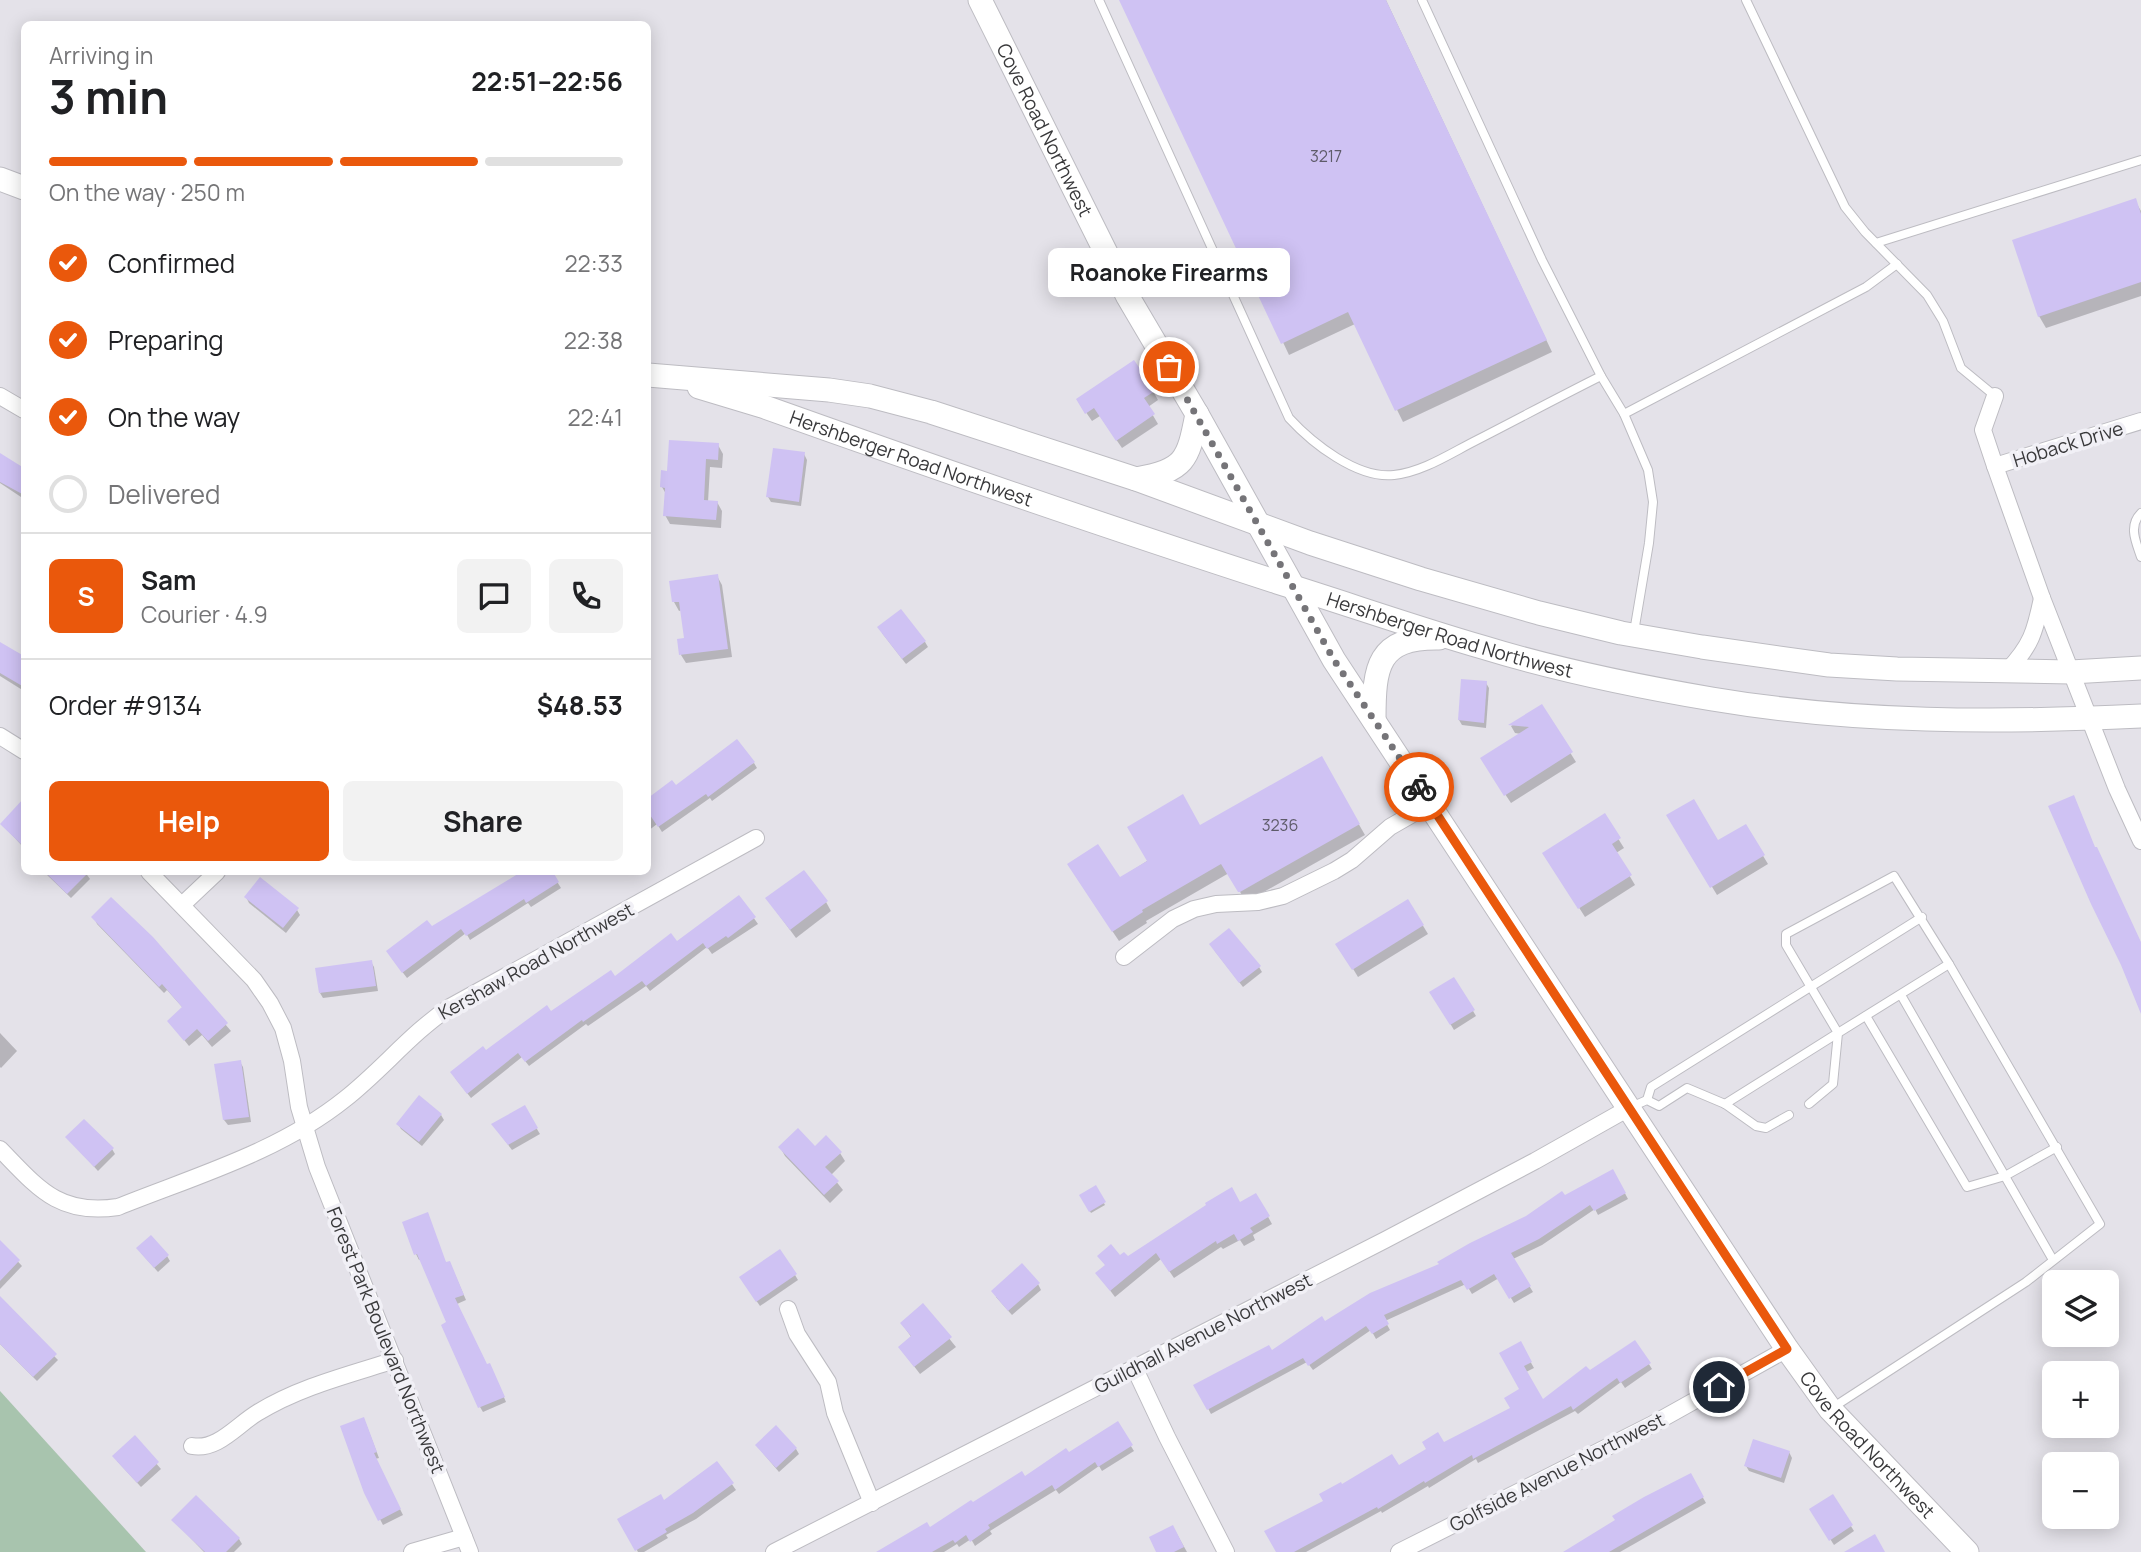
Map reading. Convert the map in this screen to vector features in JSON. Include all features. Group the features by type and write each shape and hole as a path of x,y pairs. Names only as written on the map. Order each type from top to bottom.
{"main road":[{"name":"Cove Road Northwest","path":"980,0 1128,297 1197,414 1334,660 1430,804 1638,1104 1787,1349 1830,1409 1967,1552"},
{"path":"0,179 21,187"},
{"name":"Hershberger Road Northwest","path":"657,376 776,385 870,397 1009,436 1420,579 1539,613 1634,635 1702,648 1829,664 1897,669 2071,672 2141,668"},
{"name":"Hershberger Road Northwest","path":"657,376 762,406 1293,587 1554,666 1714,699 1840,714 1930,720 2027,722 2141,716"},
{"path":"1136,479 1169,471 1184,459 1191,443 1197,414"},
{"path":"1374,720 1374,682 1378,668 1393,648 1404,641 1421,638 1455,638"}],"street":[{"path":"0,396 21,409"},
{"path":"1994,396 1983,430 2042,598 2141,841"},
{"name":"Hoback Drive","path":"1995,466 2141,421"},
{"path":"2007,671 2026,651 2037,624 2042,598"},
{"path":"0,736 21,749"},
{"path":"1124,957 1173,919 1194,909 1216,904 1258,902 1283,896 1334,871 1352,860 1390,827 1430,804"},
{"name":"Kershaw Road Northwest","path":"0,1149 41,1191 59,1202 98,1210 118,1207 261,1150 304,1127 345,1099 426,1024 450,1007 756,838"},
{"name":"Forest Park Boulevard Northwest","path":"152,875 254,980 270,1003 286,1039 304,1127 317,1167 467,1544"},
{"path":"182,905 215,875"},
{"name":"Guildhall Avenue Northwest","path":"774,1552 1535,1161 1638,1104"},
{"path":"788,1309 797,1334 828,1382 835,1413 872,1503"},
{"name":"Golfside Avenue Northwest","path":"1399,1552 1651,1425 1787,1349"},
{"path":"192,1446 202,1448 212,1445 270,1405 313,1386 395,1360"},
{"path":"1134,1367 1226,1552"},
{"path":"412,1552 467,1544"}],"lane":[{"path":"1099,0 1289,418 1307,437 1336,457 1369,473 1394,475 1428,465 1601,376"},
{"path":"1422,0 1542,260 1601,376 1624,414 1648,470 1653,502 1634,635"},
{"path":"1746,0 1845,207 1927,295 1943,321 1961,368 1994,396"},
{"path":"1876,243 2141,160"},
{"path":"1624,414 1866,287 1897,264"},
{"path":"2141,513 2136,518 2134,530 2141,557"},
{"path":"1809,1104 1833,1084 1838,1033 1786,945 1786,934 1894,876 1950,964 2100,1224 2026,1282 1830,1409"},
{"path":"1638,1104 1651,1087 1922,917"},
{"path":"1725,1104 1950,964"},
{"path":"1901,995 2053,1260"},
{"path":"1866,1016 1967,1187 2005,1176 2057,1147"},
{"path":"1638,1104 1659,1106 1687,1088 1725,1104 1756,1126 1766,1128 1789,1115"}],"green space":[{"path":"0,1391 146,1552 0,1552"}],"building":[{"path":"1119,0 1386,0 1547,340 1395,411 1348,312 1281,344"},
{"path":"2136,198 2141,214 2141,282 2038,317 2012,240"},
{"path":"1134,360 1155,391 1144,398 1155,414 1116,441 1094,408 1085,414 1076,399"},
{"path":"669,440 719,443 718,460 706,459 704,500 718,501 716,520 663,516 665,488 660,487 661,470 667,471"},
{"path":"773,448 805,452 799,502 766,497"},
{"path":"0,453 21,466 21,493 0,482"},
{"path":"718,574 728,649 679,655 677,639 684,638 679,602 672,602 669,581"},
{"path":"901,609 926,641 902,659 877,627"},
{"path":"0,642 21,654 21,685 0,673"},
{"path":"1461,679 1487,681 1484,723 1458,720"},
{"path":"1542,704 1573,752 1504,796 1480,758 1529,727 1508,725"},
{"path":"737,739 755,762 708,797 706,794 658,827 651,816 651,796 672,780 676,785"},
{"path":"1322,756 1360,824 1240,892 1221,864 1142,910 1143,912 1112,932 1067,864 1098,844 1120,877 1147,861 1127,827 1183,794 1200,825"},
{"path":"2074,795 2095,847 2141,942 2141,1014 2048,806"},
{"path":"1694,799 1718,840 1746,824 1765,855 1710,888 1666,815"},
{"path":"21,801 21,844 0,824"},
{"path":"1605,813 1621,838 1612,844 1632,875 1578,909 1542,853"},
{"path":"804,870 828,901 790,930 765,898"},
{"path":"48,875 86,875 67,894"},
{"path":"516,875 555,875 559,882 526,903 524,899 466,936 461,929 402,973 386,951 427,920 432,926"},
{"path":"260,877 299,908 283,928 244,897"},
{"path":"739,895 756,917 728,938 726,936 707,949 703,943 646,986 642,981 525,1062 518,1053 467,1094 450,1072 483,1046 486,1050 547,1005 551,1011 611,970 615,976 671,933 677,941"},
{"path":"111,897 153,937 228,1023 208,1041 197,1029 184,1041 167,1021 182,1007 162,984 159,987 91,917"},
{"path":"1408,899 1424,925 1352,970 1335,944"},
{"path":"1229,928 1261,966 1239,983 1209,944"},
{"path":"372,960 376,986 319,993 315,968"},
{"path":"1454,977 1475,1010 1450,1025 1429,992"},
{"path":"241,1060 249,1117 223,1120 214,1064"},
{"path":"419,1095 442,1114 419,1142 396,1124"},
{"path":"525,1105 538,1128 508,1145 491,1124"},
{"path":"84,1119 114,1148 94,1167 65,1137"},
{"path":"798,1128 815,1146 826,1135 842,1152 825,1167 839,1181 824,1195 778,1147"},
{"path":"1613,1169 1626,1193 1594,1211 1590,1205 1539,1239 1511,1253 1531,1286 1509,1299 1494,1274 1467,1290 1461,1280 1384,1315 1389,1324 1372,1334 1366,1326 1308,1366 1303,1358 1207,1410 1193,1385 1269,1345 1272,1350 1322,1316 1325,1321 1370,1293 1439,1264 1437,1262 1470,1243 1526,1216 1562,1191 1565,1195"},
{"path":"1096,1185 1106,1202 1089,1212 1079,1195"},
{"path":"1232,1187 1240,1202 1256,1193 1270,1216 1250,1228 1253,1232 1238,1241 1234,1234 1217,1244 1216,1241 1169,1272 1156,1253 1110,1291 1095,1273 1105,1265 1097,1256 1111,1244 1120,1255 1124,1252 1128,1256"},
{"path":"428,1212 446,1262 450,1261 464,1295 455,1298 505,1397 478,1408 441,1325 446,1322 417,1254 414,1255 402,1222"},
{"path":"151,1235 169,1255 154,1268 136,1248"},
{"path":"0,1240 20,1260 0,1281"},
{"path":"780,1249 797,1274 756,1302 739,1277"},
{"path":"1022,1263 1040,1283 1008,1311 991,1291"},
{"path":"0,1296 57,1354 33,1377 0,1344"},
{"path":"923,1303 952,1337 914,1367 898,1347 911,1336 900,1323"},
{"path":"1635,1340 1651,1363 1620,1383 1617,1378 1573,1410 1571,1406 1473,1459 1472,1455 1378,1509 1377,1507 1294,1552 1276,1552 1264,1531 1323,1501 1319,1494 1341,1482 1342,1484 1392,1454 1399,1465 1426,1449 1422,1442 1438,1432 1444,1442 1510,1408 1504,1398 1519,1389 1499,1353 1521,1341 1532,1362 1524,1366 1543,1399 1586,1366 1590,1370"},
{"path":"364,1417 377,1452 374,1453 401,1509 378,1521 364,1493 340,1426"},
{"path":"1118,1421 1133,1445 1098,1467 1095,1462 1055,1490 1052,1485 988,1525 990,1528 970,1542 966,1535 955,1543 953,1540 932,1552 876,1552 927,1522 930,1527 1022,1471 1025,1476 1066,1448 1069,1452"},
{"path":"776,1425 797,1448 776,1468 755,1445"},
{"path":"135,1435 159,1462 137,1483 112,1456"},
{"path":"1753,1439 1790,1451 1781,1478 1744,1466"},
{"path":"717,1461 734,1483 693,1513 665,1529 667,1532 635,1551 617,1519 661,1494 664,1500"},
{"path":"1691,1473 1704,1497 1609,1552 1563,1552 1615,1520 1612,1516"},
{"path":"1833,1494 1853,1525 1829,1541 1809,1509"},
{"path":"196,1495 240,1538 226,1552 205,1552 171,1520"},
{"path":"1173,1525 1184,1547 1174,1552 1156,1552 1149,1537"},
{"path":"1875,1534 1885,1552 1844,1552"}],"way so far":[{"path":"1169,367 1334,660 1419,787"}],"place":[{"name":"Roanoke Firearms","path":"1169,367"}],"route":[{"path":"1419,787 1787,1349 1719,1387"}]}
